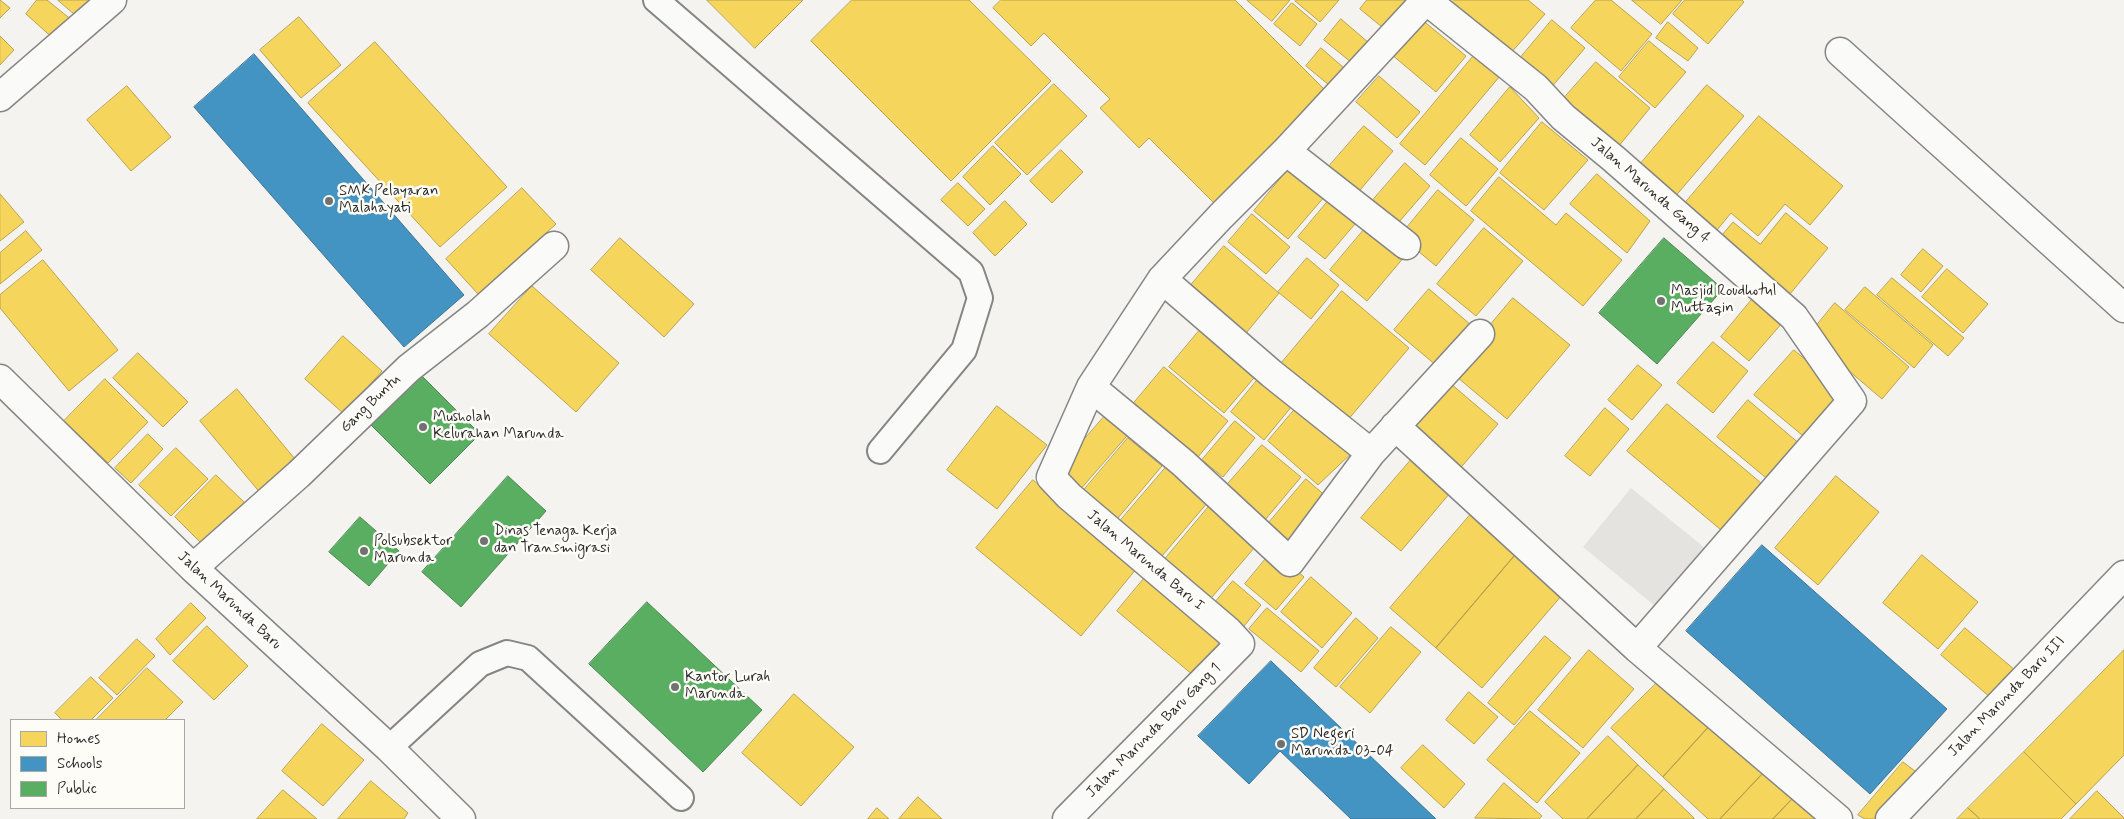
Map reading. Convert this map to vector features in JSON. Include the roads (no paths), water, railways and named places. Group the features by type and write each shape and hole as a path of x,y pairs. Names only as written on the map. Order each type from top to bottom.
{"street":[{"path":"0,97 112,0"},
{"path":"1426,0 1286,151 1162,279 1090,387 1183,463 1290,562 1371,452 1480,334"},
{"name":"Jalan Marunda Gang 4","path":"1426,0 1536,88 1563,117 1614,158 1794,317 1852,401 1638,648"},
{"path":"1840,52 2124,308"},
{"path":"1286,151 1406,245"},
{"name":"Gang Buntu","path":"193,568 299,474 409,368 478,314 554,246"},
{"path":"1162,279 1272,374 1371,452"},
{"name":"Jalan Marunda Baru","path":"0,379 193,568 389,748 460,819"},
{"name":"Jalan Marunda Baru I","path":"1090,387 1051,477 1069,496 1221,625 1240,644"},
{"path":"1395,426 1638,648 1838,819"},
{"name":"Jalan Marunda Baru III","path":"1890,819 2124,575"},
{"name":"Jalan Marunda Baru Gang 1","path":"1067,819 1240,644"}],"lane":[{"path":"656,0 971,272 980,298 964,350 880,451"},
{"path":"389,748 480,664 507,653 528,658 681,798"}],"place":[{"name":"SMK Pelayaran Malahayati","path":"329,201"},
{"name":"Masjid Roudhotul Muttaqin","path":"1661,301"},
{"name":"Musholah Kelurahan Marunda","path":"423,427"},
{"name":"Dinas Tenaga Kerja dan Transmigrasi","path":"484,541"},
{"name":"Polsubsektor Marunda","path":"364,551"},
{"name":"Kantor Lurah Marunda","path":"675,687"},
{"name":"SD Negeri Marunda 03-04","path":"1281,744"}]}
